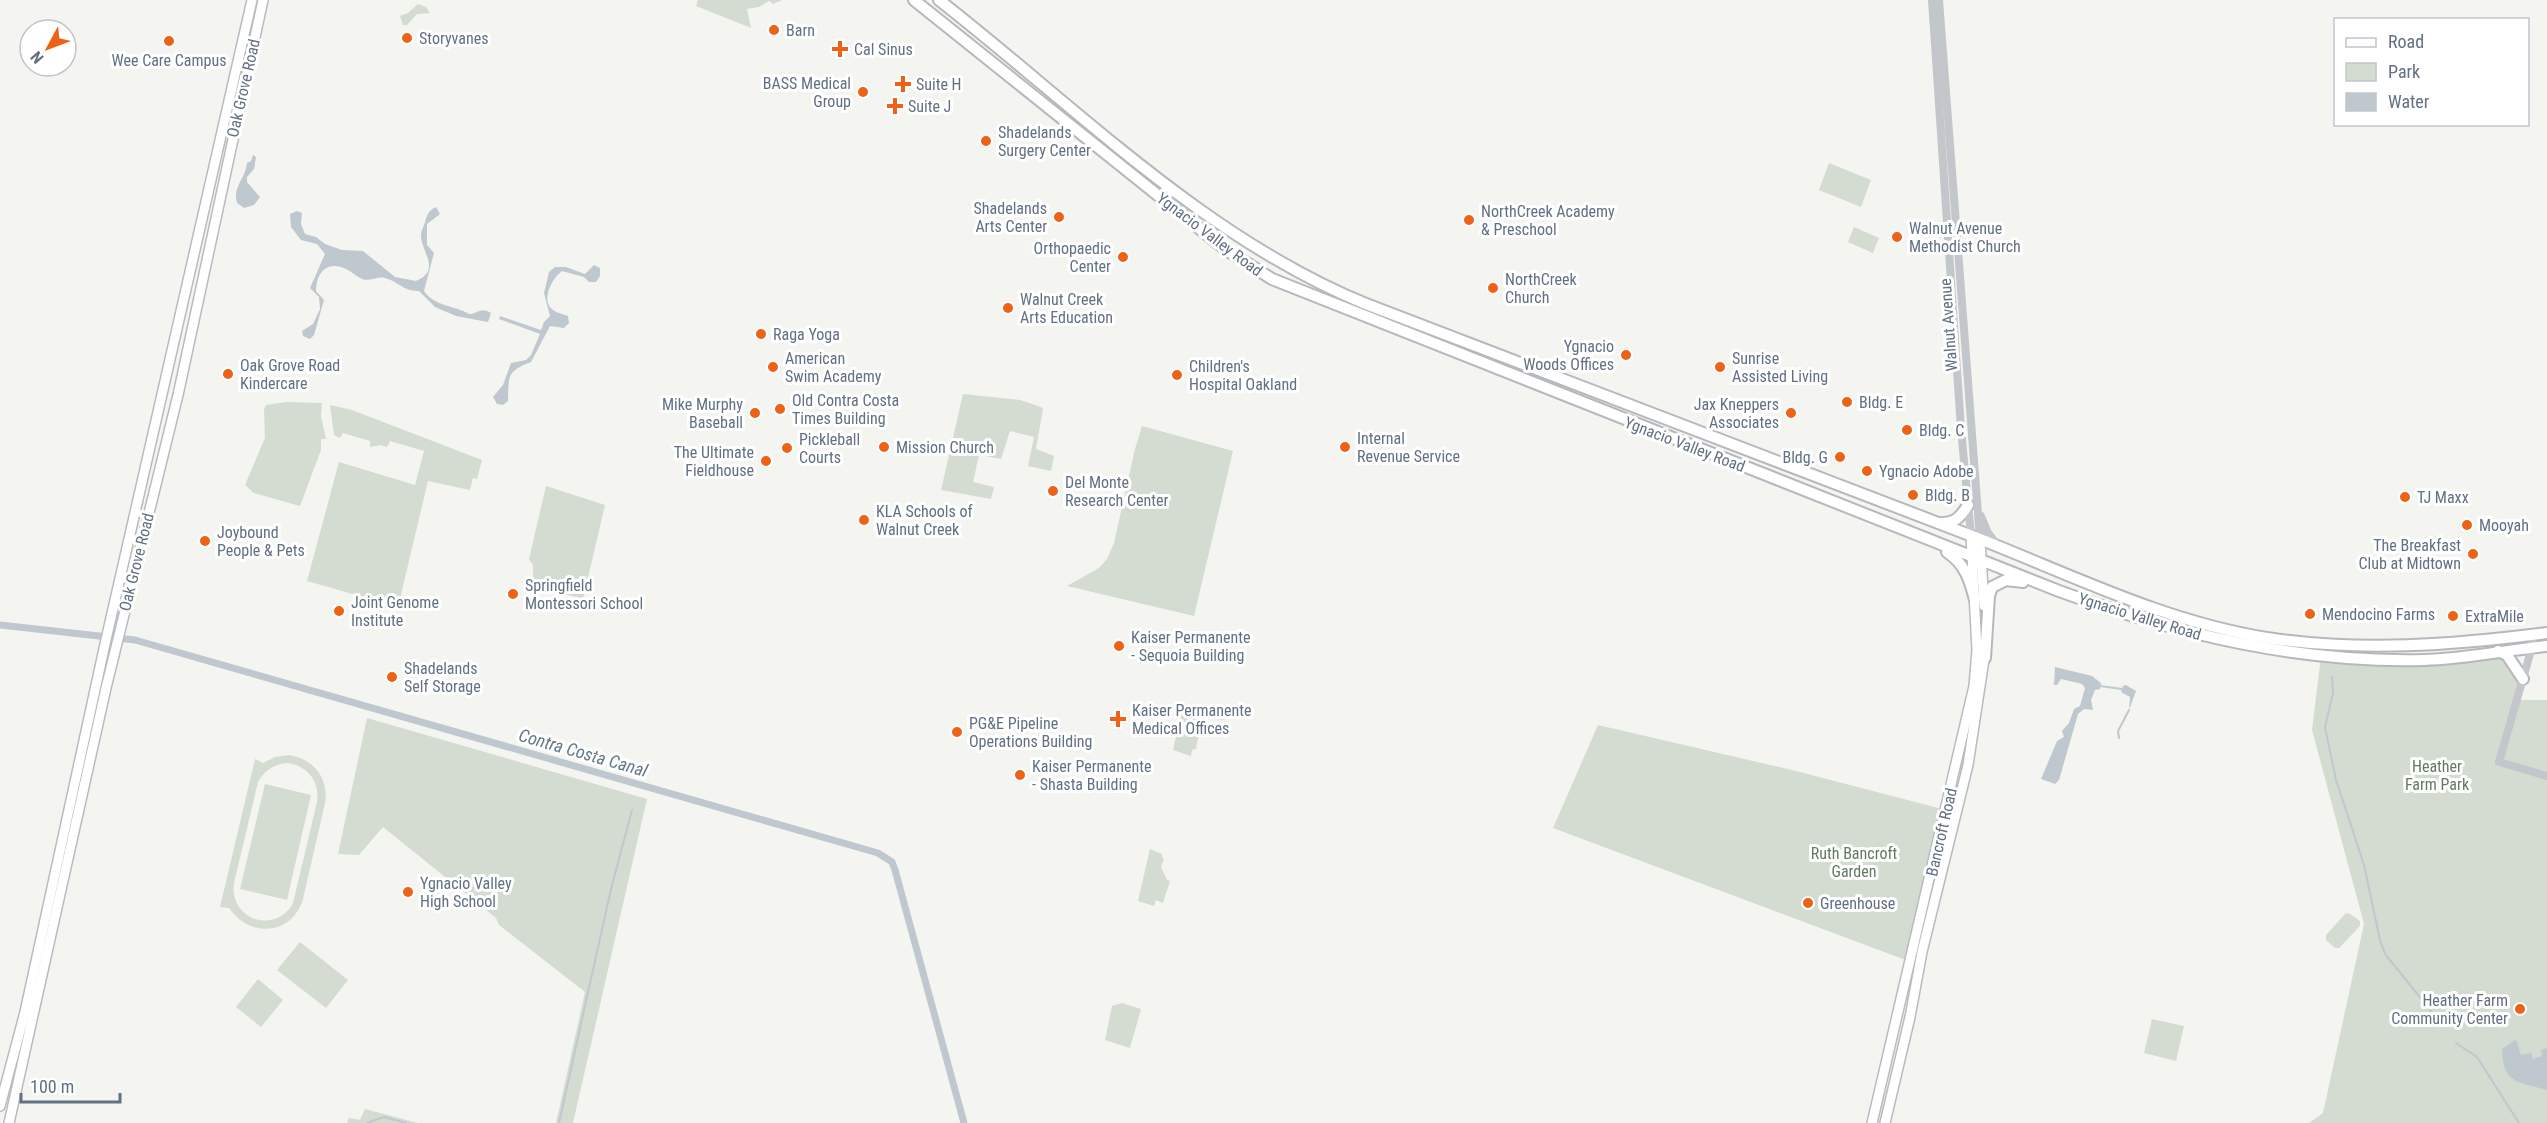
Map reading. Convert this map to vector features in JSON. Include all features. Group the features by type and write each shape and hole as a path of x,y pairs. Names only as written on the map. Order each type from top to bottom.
{"highway":[{"name":"Ygnacio Valley Road","path":"914,0 1225,249 1272,279 1916,535 2099,605 2183,631 2246,646 2352,659 2426,660 2547,645"},
{"name":"Ygnacio Valley Road","path":"939,0 1071,110 1255,249 1309,279 1366,304 1976,538 2123,599 2212,626 2267,638 2352,647 2441,645 2547,633"},
{"path":"1937,524 1950,523 1973,507"},
{"path":"1916,535 1959,560 1968,576 1975,600"},
{"path":"1985,658 1989,596 1992,587 2001,581 2013,579 2059,591"},
{"path":"2352,659 2360,655 2390,655 2393,647"},
{"path":"2497,651 2507,655 2523,679"}],"main road":[{"name":"Oak Grove Road","path":"0,1106 26,1011 105,644 252,0"},
{"name":"Oak Grove Road","path":"9,1123 106,688 178,395 263,0"},
{"name":"Bancroft Road","path":"1884,1123 1910,1017 1922,952 1968,765 1985,658 1976,538"},
{"name":"Bancroft Road","path":"1872,1123 1974,686 1977,651 1975,600 1977,559"},
{"path":"120,583 124,591 119,618 122,621"}],"street":[{"name":"Walnut Avenue","path":"1932,0 1976,538"},
{"name":"Walnut Avenue","path":"1939,0 1973,507"},
{"path":"1973,507 2000,548"},
{"path":"2533,635 2532,647 2499,762 2547,776"}],"green space":[{"path":"698,0 782,0 773,4 769,1 759,7 747,9 751,28 696,6"},
{"path":"418,4 426,7 430,13 417,14 407,25 403,25 400,16 408,13"},
{"path":"1829,163 1871,180 1861,207 1819,190"},
{"path":"1854,227 1879,238 1873,253 1848,242"},
{"path":"963,394 1020,400 1041,407 1043,409 1036,449 1054,456 1051,471 1028,466 1034,437 1010,431 1001,459 979,455 973,482 994,487 991,499 941,490"},
{"path":"286,402 322,403 321,416 326,439 321,439 321,450 300,506 254,493 245,485 265,438 264,409 266,405"},
{"path":"330,405 352,410 482,460 477,479 473,478 470,490 428,481 398,607 307,581 339,462 415,485 424,451 390,441 387,447 381,445 370,447 370,441 343,433 340,438 334,435"},
{"path":"1142,426 1233,451 1194,616 1067,586 1099,568 1107,559 1114,543"},
{"path":"546,486 605,505 583,599 541,588 533,582 533,565 529,559"},
{"name":"Heather Farm Park","path":"2497,651 2523,679 2517,700 2547,700 2547,1123 2309,1123 2323,1113 2364,924 2312,730 2321,656 2349,659"},
{"path":"1183,705 1226,720 1202,718 1196,749 1192,750 1191,756 1173,750"},
{"path":"367,718 647,799 573,1123 556,1123 585,992 499,925 496,918 383,827 359,855 338,854"},
{"name":"Ruth Bancroft Garden","path":"1598,725 1796,771 1946,810 1911,962 1553,828"},
{"path":"289,755 312,765 322,778 326,794 303,899 290,920 269,929 247,924 237,918 229,908 220,907 255,759 263,763 275,757","holes":["288,763 307,771 311,776 317,788 317,802 293,903 276,919 255,919 239,906 234,896 234,883 258,782 274,766"]},
{"path":"265,784 311,795 287,900 240,889"},
{"path":"1150,849 1162,854 1164,859 1161,867 1167,880 1170,881 1163,903 1156,900 1154,906 1138,901"},
{"path":"2346,913 2360,921 2360,926 2339,948 2335,948 2326,940 2326,935"},
{"path":"300,942 348,980 326,1008 277,970"},
{"path":"258,979 283,1000 261,1027 236,1007"},
{"path":"1122,1003 1141,1009 1130,1048 1105,1040 1112,1006"},
{"path":"2152,1019 2184,1026 2176,1061 2144,1053"},
{"path":"365,1109 418,1123 347,1123 349,1118 360,1120"}],"water":[{"path":"253,155 256,157 254,169 247,177 247,182 260,197 254,205 244,208 237,203 236,192 247,163 251,161"},
{"path":"436,207 440,214 427,224 427,245 434,253 424,291 439,303 469,314 482,310 488,311 491,313 488,322 456,316 435,307 419,291 409,290 390,279 365,280 344,268 335,266 326,268 319,275 316,291 324,300 314,335 310,339 303,336 302,331 313,324 320,309 319,297 310,288 325,254 317,244 301,240 291,227 290,214 297,211 302,213 301,224 305,234 342,250 363,251 395,277 416,281 428,272 428,260 421,233 428,215"},
{"path":"594,265 600,268 600,276 596,282 589,282 584,277 562,271 555,279 547,296 549,306 558,313 568,316 569,323 564,328 550,326 531,362 517,369 510,376 508,401 503,405 497,404 493,397 503,385 511,363 526,360 531,355 540,334 499,319 500,316 541,330 544,322 550,316 544,293 549,272 555,267 566,267 585,274"},
{"path":"2055,667 2092,676 2101,683 2100,689 2095,690 2091,700 2093,710 2084,709 2078,714 2059,780 2055,784 2041,779 2057,741 2064,737 2062,731 2069,723 2074,709 2080,706 2085,688 2082,684 2061,679 2057,685 2054,685"},
{"path":"2126,685 2136,691 2129,710 2130,697 2121,692 2123,686"},
{"path":"2516,1039 2521,1055 2531,1053 2533,1059 2542,1056 2541,1050 2547,1048 2547,1090 2521,1083 2509,1076 2505,1069 2502,1049"}],"waterway":[{"name":"Contra Costa Canal","path":"0,625 135,640 878,853 892,862 895,870 964,1123"},
{"path":"2332,677 2333,693 2325,727 2336,780 2364,865 2380,940 2385,954 2436,1017"},
{"path":"2100,686 2122,689"},
{"path":"2119,738 2118,731 2129,710"},
{"path":"559,1123 611,889 632,810"},
{"path":"2456,1043 2477,1057 2519,1123"},
{"path":"367,1123 384,1117 406,1123"}],"place":[{"name":"Barn","path":"774,30"},
{"name":"Storyvanes","path":"407,38"},
{"name":"Wee Care Campus","path":"169,41"},
{"name":"Cal Sinus","path":"840,49"},
{"name":"Suite H","path":"903,84"},
{"name":"BASS Medical Group","path":"863,92"},
{"name":"Suite J","path":"895,106"},
{"name":"Shadelands Surgery Center","path":"986,141"},
{"name":"Shadelands Arts Center","path":"1059,217"},
{"name":"NorthCreek Academy & Preschool","path":"1469,220"},
{"name":"Walnut Avenue Methodist Church","path":"1897,237"},
{"name":"Orthopaedic Center","path":"1123,257"},
{"name":"NorthCreek Church","path":"1493,288"},
{"name":"Walnut Creek Arts Education","path":"1008,308"},
{"name":"Raga Yoga","path":"761,334"},
{"name":"Ygnacio Woods Offices","path":"1626,355"},
{"name":"American Swim Academy","path":"773,367"},
{"name":"Sunrise Assisted Living","path":"1720,367"},
{"name":"Oak Grove Road Kindercare","path":"228,374"},
{"name":"Children's Hospital Oakland","path":"1177,375"},
{"name":"Bldg. E","path":"1847,402"},
{"name":"Old Contra Costa Times Building","path":"780,409"},
{"name":"Mike Murphy Baseball","path":"755,413"},
{"name":"Jax Kneppers Associates","path":"1791,413"},
{"name":"Bldg. C","path":"1907,430"},
{"name":"Mission Church","path":"884,447"},
{"name":"Internal Revenue Service","path":"1345,447"},
{"name":"Pickleball Courts","path":"787,448"},
{"name":"Bldg. G","path":"1840,457"},
{"name":"The Ultimate Fieldhouse","path":"766,461"},
{"name":"Ygnacio Adobe","path":"1867,471"},
{"name":"Del Monte Research Center","path":"1053,491"},
{"name":"Bldg. B","path":"1913,495"},
{"name":"TJ Maxx","path":"2405,497"},
{"name":"KLA Schools of Walnut Creek","path":"864,520"},
{"name":"Mooyah","path":"2467,525"},
{"name":"Joybound People & Pets","path":"205,541"},
{"name":"The Breakfast Club at Midtown","path":"2473,554"},
{"name":"Springfield Montessori School","path":"513,594"},
{"name":"Joint Genome Institute","path":"339,611"},
{"name":"Mendocino Farms","path":"2310,614"},
{"name":"ExtraMile","path":"2453,616"},
{"name":"Kaiser Permanente - Sequoia Building","path":"1119,646"},
{"name":"Shadelands Self Storage","path":"392,677"},
{"name":"Kaiser Permanente Medical Offices","path":"1118,719"},
{"name":"PG&E Pipeline Operations Building","path":"957,732"},
{"name":"Kaiser Permanente - Shasta Building","path":"1020,775"},
{"name":"Ygnacio Valley High School","path":"408,892"},
{"name":"Greenhouse","path":"1808,903"},
{"name":"Heather Farm Community Center","path":"2520,1009"}]}
